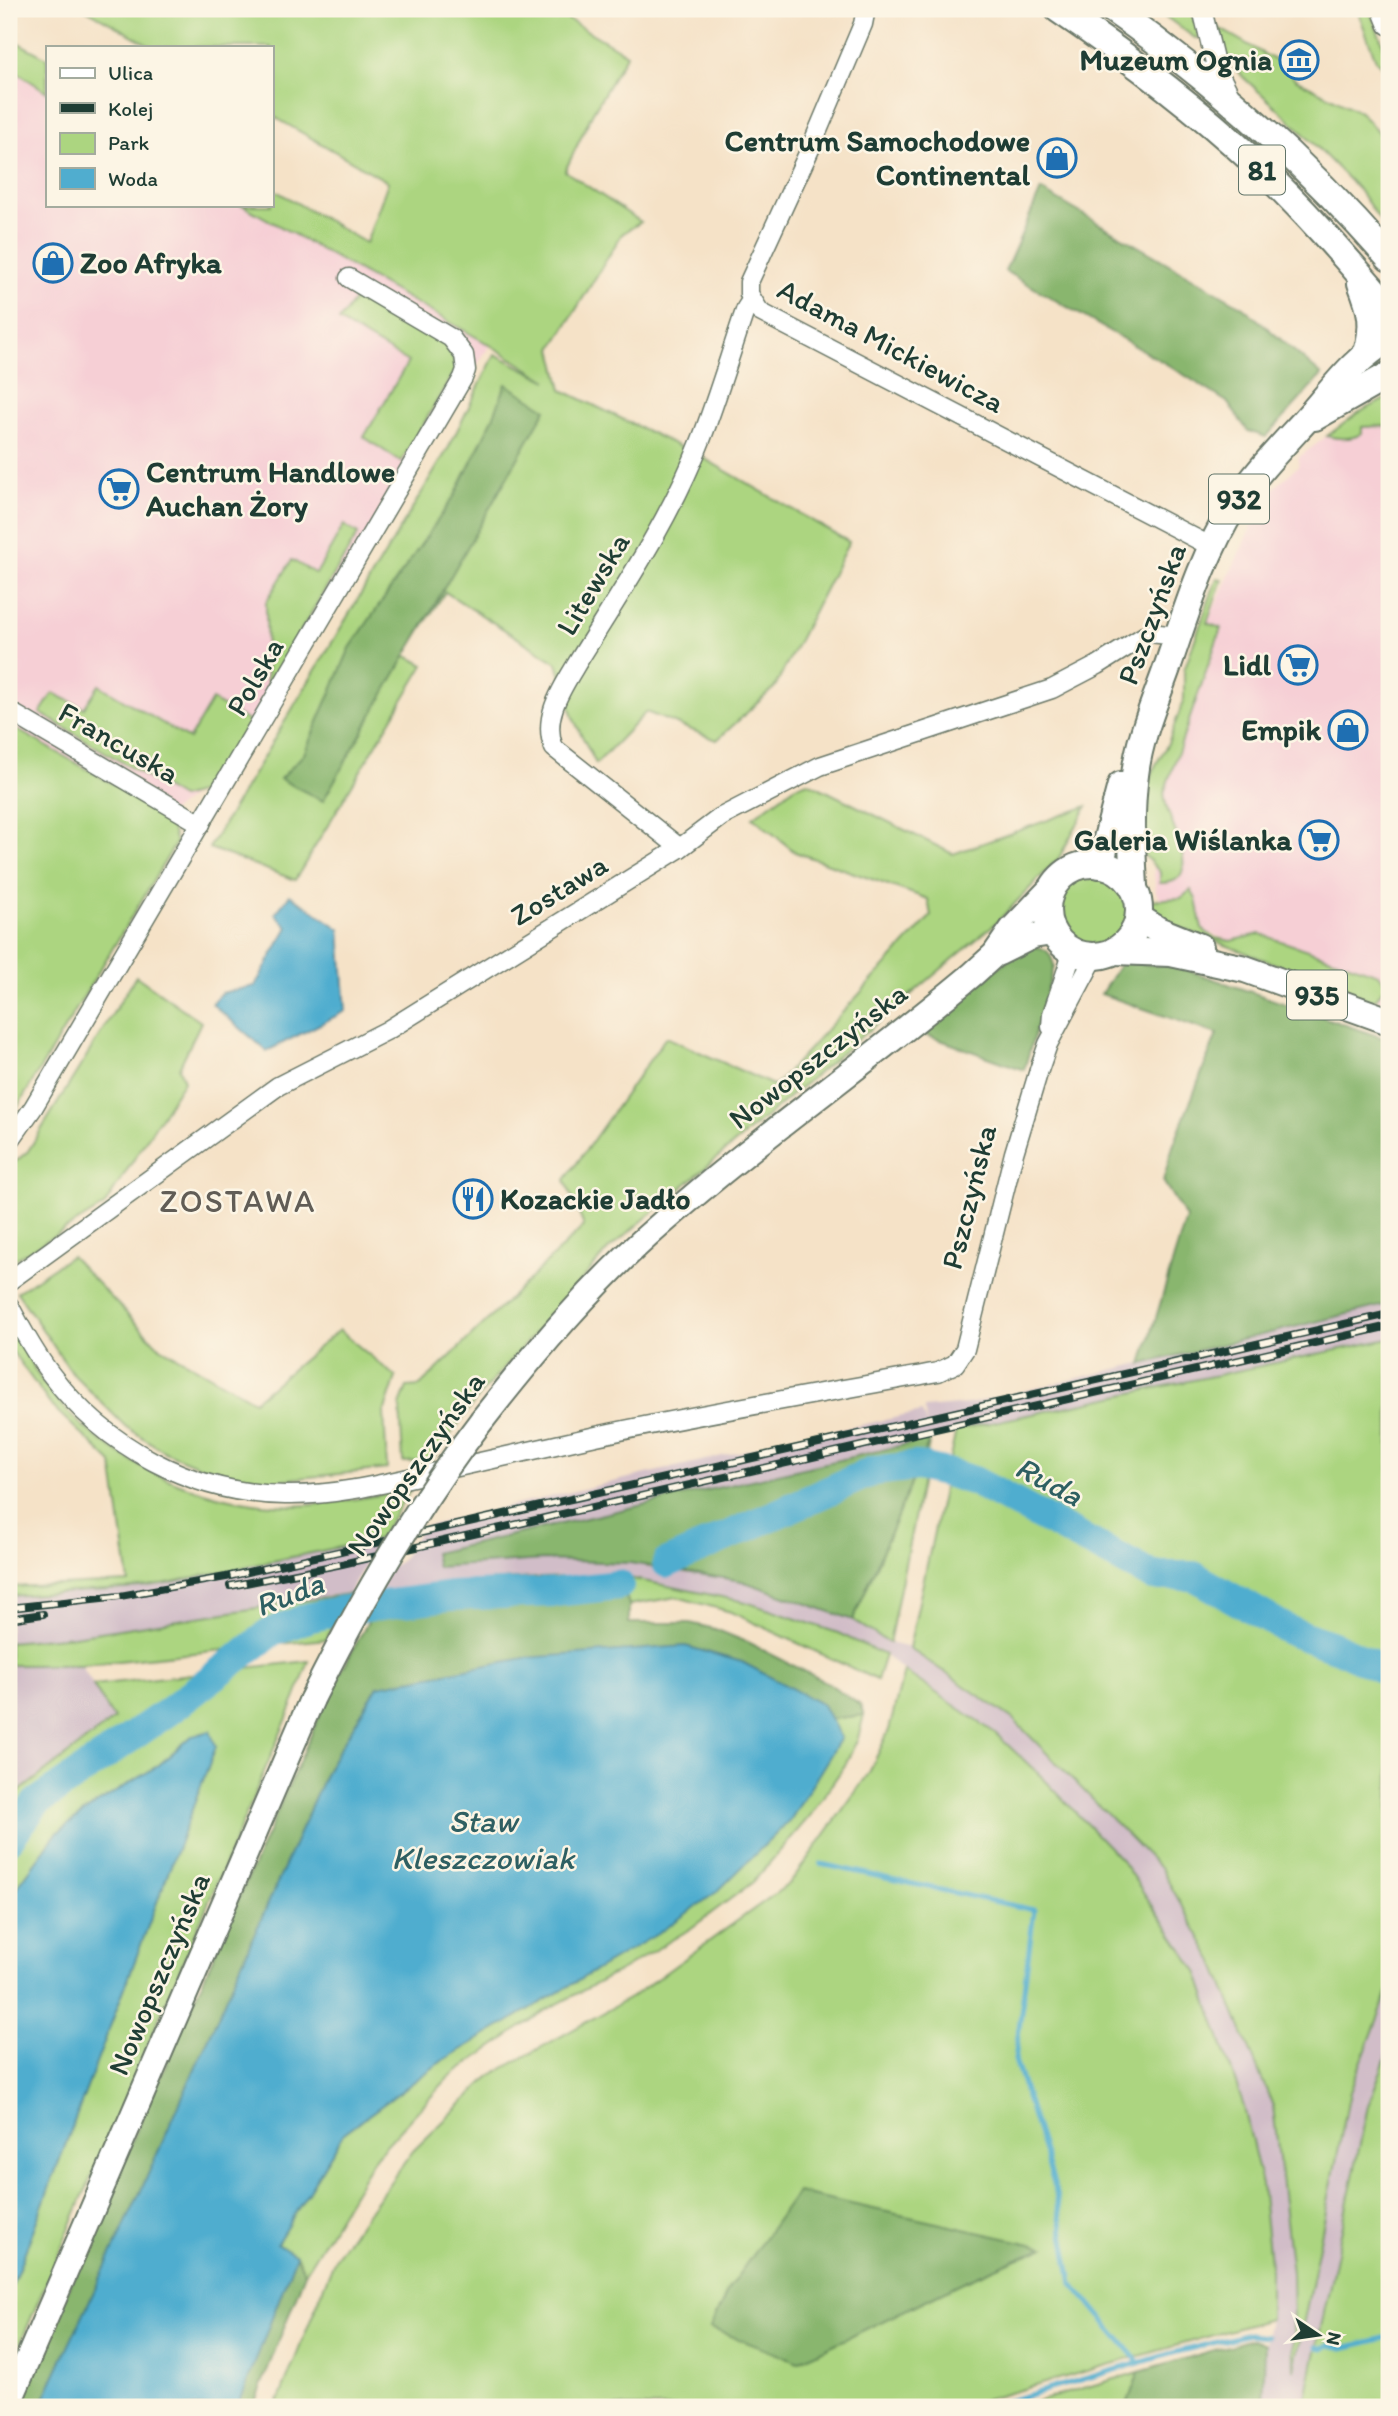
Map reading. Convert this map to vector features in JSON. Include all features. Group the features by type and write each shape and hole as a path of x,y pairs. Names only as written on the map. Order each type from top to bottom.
{"main road":[{"name":"81","path":"1058,9 1162,84 1211,124 1279,186 1354,265 1389,308"},
{"name":"81","path":"1112,9 1160,42 1276,139 1389,258"},
{"name":"932","path":"1354,265 1372,315 1372,334 1378,346"},
{"name":"Pszczyńska","path":"1134,886 1131,818 1135,773 1144,732 1212,547 1233,508 1256,474 1303,424 1333,385 1378,346"},
{"name":"Pszczyńska","path":"1303,424 1389,375"},
{"path":"1359,392 1389,384"},
{"name":"Pszczyńska","path":"1100,865 1124,770 1144,732"},
{"path":"1087,864 1100,865 1116,870 1134,886 1138,897 1139,918 1131,935 1094,952 1053,933 1047,909 1054,885 1063,874 1087,864"},
{"name":"Nowopszczyńska","path":"994,955 1012,929 1054,885"},
{"name":"935","path":"1139,918 1158,930 1217,953 1245,969"},
{"name":"Nowopszczyńska","path":"9,2403 312,1699 393,1548 431,1489 534,1353 596,1285 660,1225 763,1139 994,955 1027,938 1053,933"},
{"name":"935","path":"1094,952 1171,953 1245,969 1389,1021"}],"street":[{"name":"Adama Mickiewicza","path":"866,9 863,23 816,135 749,282 749,294 760,313 1212,547"},
{"path":"1202,9 1216,67 1234,102"},
{"path":"1383,9 1389,24"},
{"name":"Polska","path":"9,1142 33,1108 466,370 464,355 451,338 349,278"},
{"name":"Litewska","path":"680,848 554,748 549,736 549,723 559,693 658,530 701,441 746,307 752,299"},
{"name":"Zostawa","path":"9,1281 278,1086 388,1030 680,848 721,817 820,766 1052,689 1098,665 1149,633 1178,636"},
{"name":"Francuska","path":"9,711 201,824"},
{"name":"Pszczyńska","path":"9,1305 60,1386 90,1417 121,1443 149,1460 189,1478 268,1495 315,1494 376,1485 622,1430 938,1373 955,1364 963,1354 970,1336 1014,1153 1048,1044 1052,1014 1094,952"}],"shaded area":[{"path":"9,67 46,91 46,206 244,206 490,345 215,778 168,815 9,725"},
{"name":"Galeria Wiślanka","path":"1389,397 1389,1004 1172,918 1156,892 1151,845 1207,623 1265,497 1298,466 1299,457 1358,413"},
{"path":"1389,1304 1389,1339 956,1430 930,1439 434,1553 630,1563 742,1581 853,1620 889,1643 909,1648 1013,1719 1161,1869 1213,1960 1273,2106 1292,2273 1294,2365 1350,2092 1389,1989 1389,2049 1368,2106 1304,2407 1263,2407 1265,2344 1270,2319 1270,2262 1262,2185 1244,2107 1122,1861 1042,1777 995,1733 885,1655 746,1602 619,1576 542,1577 348,1594 74,1636 9,1642 9,1596 162,1584 379,1539 349,1593 401,1561 422,1527 777,1443 922,1412 927,1426 924,1408 969,1404"},
{"path":"9,1665 81,1665 114,1719 16,1794 9,1805"}],"green space":[{"path":"85,9 550,9 627,54 592,114 565,171 641,222 622,234 552,349 562,390 705,459 849,542 775,687 717,740 646,712 596,764 573,718 557,663 445,592 405,655 424,665 295,880 209,848 449,447 495,354 548,381 490,345 244,206 273,206 273,189 366,243 388,182 273,116 273,46 151,46"},
{"path":"1155,9 1191,9 1199,38 1195,38"},
{"path":"1357,9 1369,9 1389,59 1389,74 1376,60"},
{"path":"1219,28 1285,66 1295,79 1360,112 1389,144 1389,234 1359,190 1243,77 1225,54"},
{"path":"9,38 46,57 46,91 9,67"},
{"path":"1041,190 1243,307 1322,375 1266,437 1248,431 1227,402 1005,271"},
{"path":"357,296 445,344 453,356 455,371 401,462 364,437 408,362 339,321"},
{"path":"506,384 546,409 323,801 280,779 304,754 350,648 455,495 493,418"},
{"path":"1389,397 1389,426 1362,427 1362,433 1350,438 1327,436 1358,413"},
{"path":"344,525 358,534 267,688 266,602 292,560 316,574"},
{"path":"1217,578 1222,579 1207,623 1221,628 1164,793 1183,857 1183,867 1180,876 1173,881 1160,883 1160,872 1142,853 1146,790 1153,770 1168,743 1184,699 1184,670"},
{"path":"99,685 189,739 212,700 250,722 215,778 202,792 181,798 40,713 53,693 84,708"},
{"path":"9,725 168,815 176,843 9,1121"},
{"path":"808,782 953,854 1087,806 1059,858 997,922 609,1249 479,1396 431,1461 403,1462 400,1405 407,1387 420,1386 584,1226 565,1180 666,1037 775,1086 931,916 928,899 795,852 753,817 796,786"},
{"path":"1093,875 1118,885 1128,910 1118,935 1093,945 1068,935 1058,910 1068,885"},
{"path":"1191,890 1196,899 1202,929 1215,938 1231,941 1260,934 1379,974 1386,984 1376,999 1368,999 1159,920 1148,906 1151,900 1181,898"},
{"path":"1032,946 1048,952 1054,967 1024,1070 915,1031 1010,958"},
{"path":"1121,962 1179,967 1389,1040 1389,1304 1142,1364 1186,1218 1163,1181 1173,1146 1217,1034 1101,994"},
{"path":"136,976 201,1022 179,1068 184,1081 104,1206 9,1263 9,1167 28,1151"},
{"path":"71,1256 157,1345 254,1401 339,1330 396,1377 384,1413 387,1469 260,1482 204,1468 165,1452 125,1426 72,1373 17,1292"},
{"path":"9,1320 37,1374 66,1410 94,1436 126,1458 161,1476 197,1490 235,1500 273,1505 323,1504 410,1490 379,1539 162,1584 9,1596 9,1587 129,1582 112,1463 50,1404 9,1347"},
{"path":"1389,1339 1389,1989 1350,2092 1294,2370 1292,2273 1273,2106 1213,1960 1161,1869 1013,1719 909,1648 956,1430"},
{"path":"930,1439 889,1643 853,1620"},
{"path":"930,1439 853,1620 742,1581 630,1563 543,1560 437,1567 434,1553"},
{"path":"619,1576 746,1602 838,1633 885,1655 877,1680 731,1612 677,1597 629,1605"},
{"path":"619,1576 629,1605 629,1623 690,1623 715,1629 828,1683 860,1705 864,1715 830,1719 818,1703 742,1662 685,1646 378,1686 329,1766 139,2195 40,2407 20,2407 91,2234 329,1694 384,1592 501,1580"},
{"path":"348,1594 326,1639 81,1665 9,1665 9,1642 74,1636"},
{"path":"309,1661 9,2370 9,2294 216,1746 192,1736 159,1765 96,1804 57,1833 9,1898 9,1805 16,1794 114,1719 93,1685"},
{"path":"904,1671 995,1733 1042,1777 1122,1861 1197,1971 1244,2107 1262,2185 1270,2262 1270,2319 960,2407 276,2407 336,2256 413,2151 490,2076 633,1996 790,1883 869,1773 889,1730"},
{"path":"864,1715 858,1738 845,1765 810,1816 753,1882 690,1929 622,1970 546,2010 449,2077 376,2156 305,2273 296,2255 277,2243 344,2133 442,2061 841,1738 830,1719"},
{"path":"1389,2049 1389,2407 1304,2407 1368,2106"},
{"path":"797,2192 1045,2247 961,2283 798,2362 710,2328 729,2288"},
{"path":"296,2255 305,2273 253,2407 238,2407"},
{"path":"1252,2339 1265,2344 1263,2407 1127,2405 1139,2372"},
{"path":"1139,2372 1127,2405 1129,2407 1018,2407"}],"water":[{"path":"290,895 340,929 346,1011 267,1051 212,1004 221,993 255,986 288,927 275,914"},
{"name":"Staw Kleszczowiak","path":"685,1646 742,1662 823,1705 841,1738 791,1819 718,1891 659,1933 442,2061 344,2133 277,2243 296,2255 238,2407 40,2407 139,2195 329,1766 378,1686 524,1658"},
{"path":"210,1731 216,1746 9,2294 9,1898 57,1833 96,1804 159,1765 192,1736"}],"waterway":[{"name":"Ruda","path":"667,1563 873,1471 917,1466 974,1481 1153,1576 1194,1576 1290,1631 1338,1648 1389,1672"},
{"name":"Ruda","path":"9,1839 36,1803 169,1711 270,1633 307,1618 344,1610 451,1596 556,1592 619,1585"},
{"path":"821,1864 1034,1910 1015,2060 1054,2183 1072,2283 1140,2363"},
{"path":"988,2407 1173,2353 1249,2334 1267,2336"},
{"path":"1317,2347 1330,2345 1343,2348 1389,2337"}],"railway":[{"path":"9,1608 120,1596 226,1577 1389,1314"},
{"path":"230,1586 342,1564 1389,1326"},
{"path":"9,1619 43,1614"}],"place":[{"name":"Muzeum Ognia","path":"1299,60"},
{"name":"Centrum Samochodowe Continental","path":"1057,158"},
{"name":"Zoo Afryka","path":"53,263"},
{"name":"Centrum Handlowe Auchan Żory","path":"119,489"},
{"name":"Lidl","path":"1298,665"},
{"name":"Empik","path":"1348,730"},
{"name":"Galeria Wiślanka","path":"1319,840"},
{"name":"Kozackie Jadło","path":"473,1199"}],"district":[{"name":"ZOSTAWA","path":"238,1201"}]}
